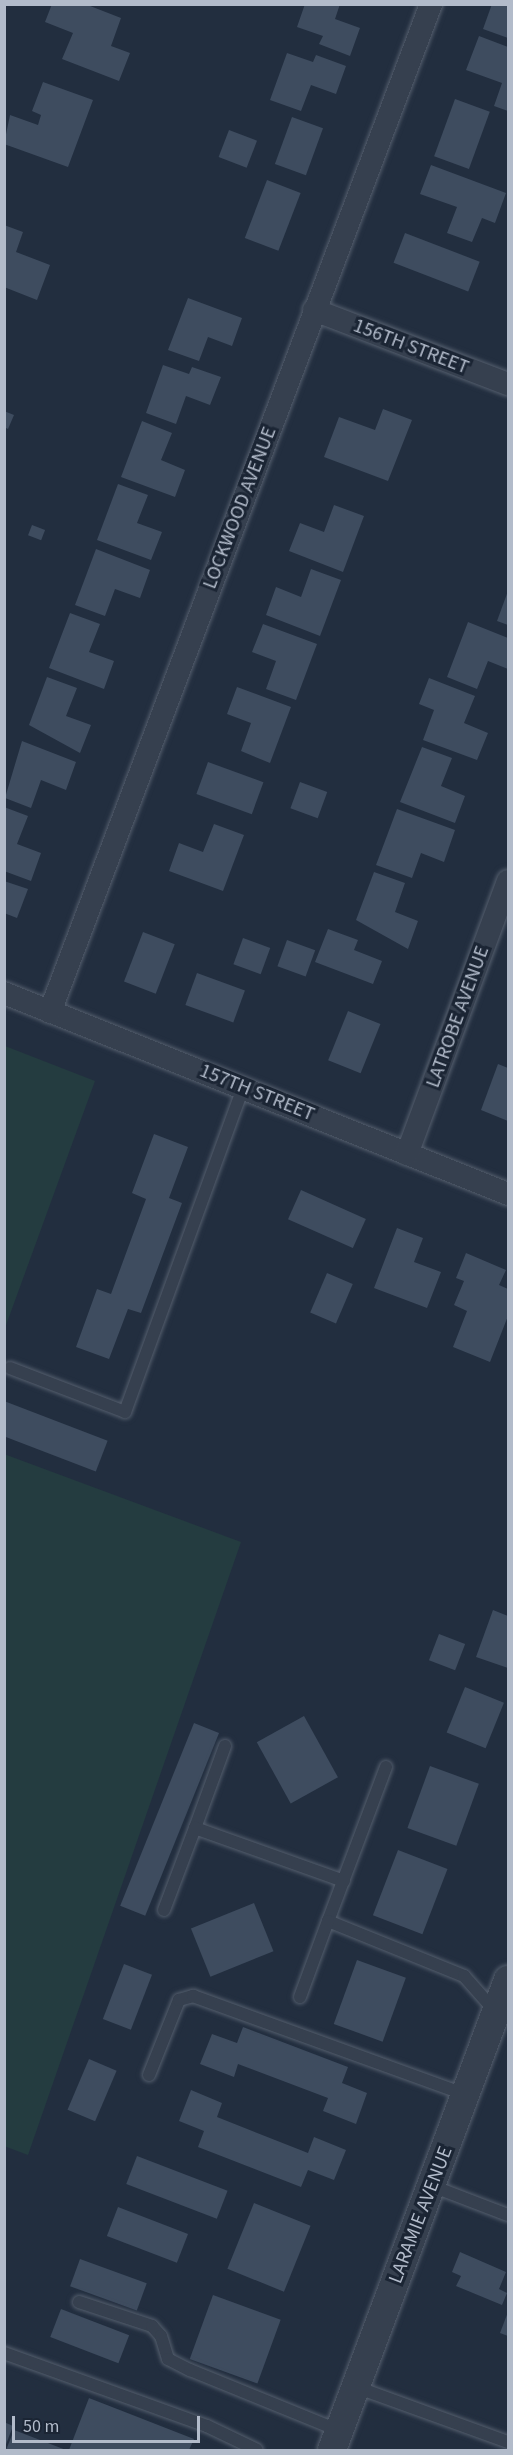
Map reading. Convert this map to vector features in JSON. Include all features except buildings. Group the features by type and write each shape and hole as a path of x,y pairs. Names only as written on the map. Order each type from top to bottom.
{"street":[{"name":"LOCKWOOD AVENUE","path":"50,1012 431,4"},
{"name":"156TH STREET","path":"314,310 508,384"},
{"name":"LATROBE AVENUE","path":"407,1154 508,881"},
{"name":"157TH STREET","path":"4,993 508,1194"},
{"name":"LARAMIE AVENUE","path":"336,2441 466,2095 502,2015 508,1980"}],"lane":[{"path":"10,1368 125,1412 243,1087"},
{"path":"164,1910 225,1746"},
{"path":"300,1997 386,1767"},
{"path":"195,1828 344,1881"},
{"path":"328,1921 464,1976 502,2015"},
{"path":"149,2075 180,2000 193,1996 466,2095"},
{"path":"432,2186 508,2215"},
{"path":"80,2302 152,2326 168,2359 336,2441"},
{"path":"4,2353 237,2446 257,2451"},
{"path":"356,2387 508,2442"}],"green space":[{"path":"5,1046 95,1081 5,1328"},
{"path":"4,1454 241,1542 28,2155 4,2146"}]}
